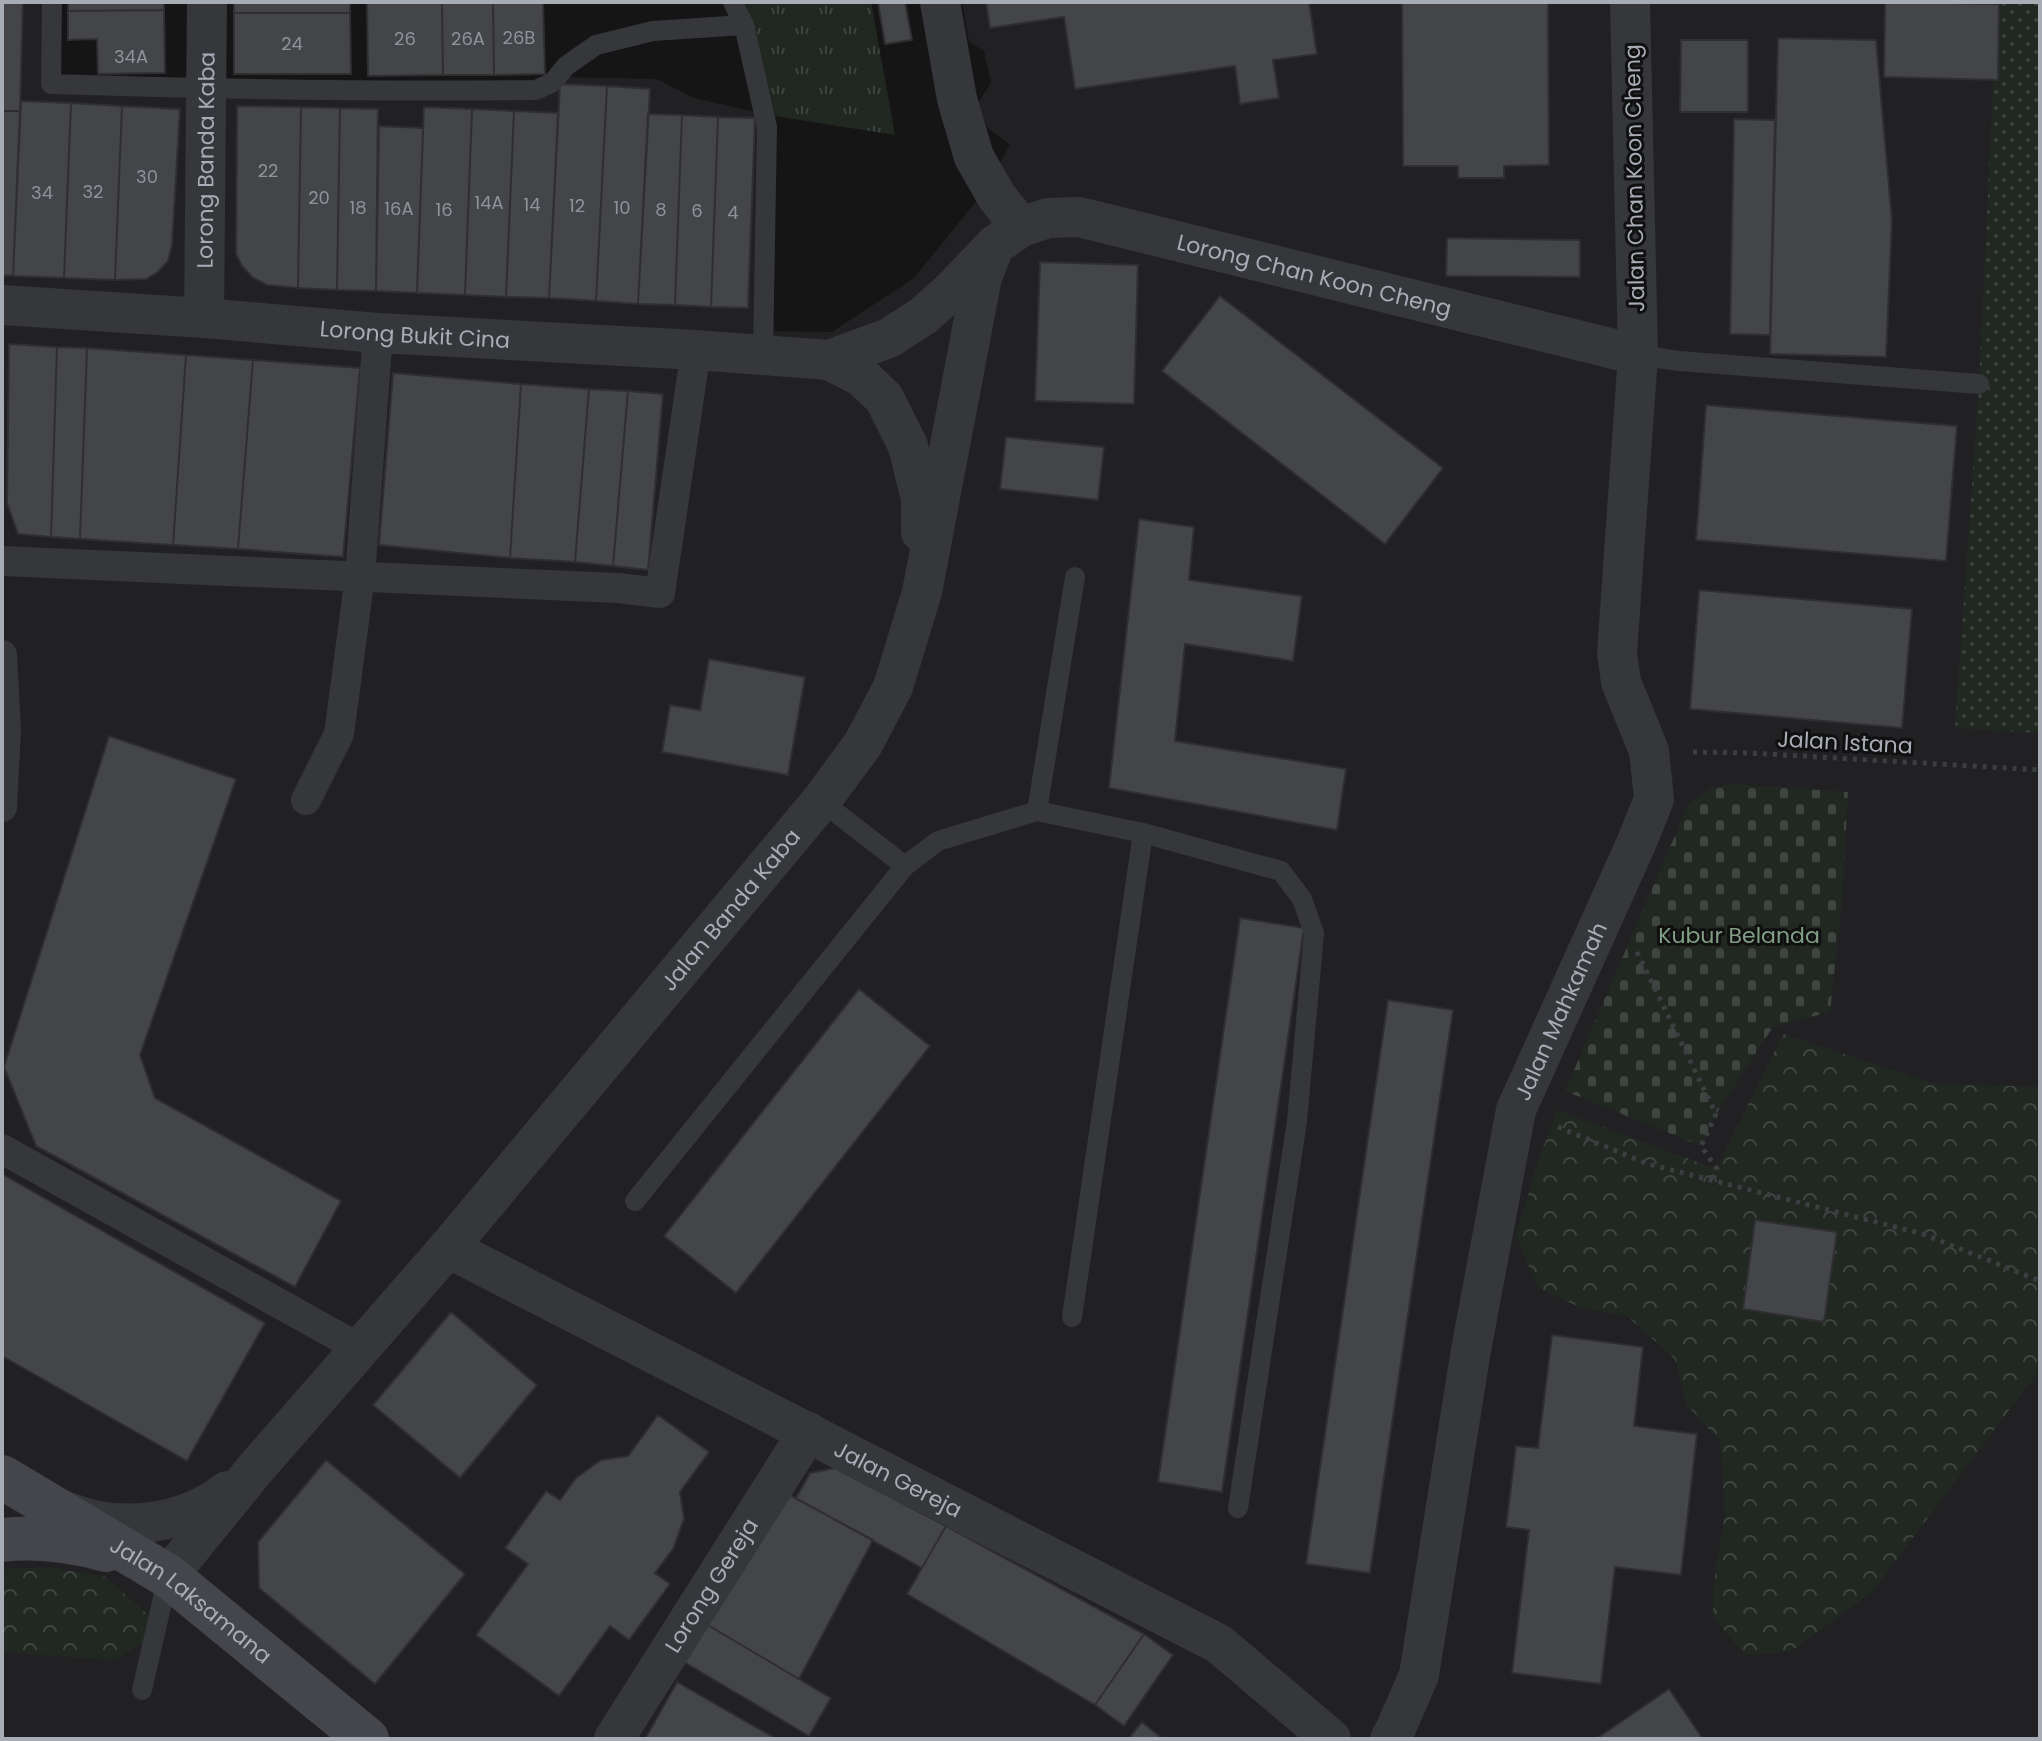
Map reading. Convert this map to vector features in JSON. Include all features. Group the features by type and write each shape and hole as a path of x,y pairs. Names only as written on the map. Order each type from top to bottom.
{"main road":[{"name":"Jalan Laksamana","path":"2,1477 158,1569 367,1739"},
{"path":"2,1540 21,1538 84,1544 158,1569"}],"street":[{"name":"Lorong Banda Kaba","path":"204,318 207,2"},
{"path":"940,2 957,99 974,157 997,197 1008,236"},
{"name":"Jalan Chan Koon Cheng","path":"1630,2 1638,355"},
{"name":"Lorong Chan Koon Cheng","path":"1008,236 1048,218 1079,217 1638,355"},
{"name":"Lorong Bukit Cina","path":"829,360 889,338 923,316 1008,236"},
{"name":"Jalan Banda Kaba","path":"158,1569 255,1469 448,1248 821,801 863,744 893,687 922,592 982,277 1008,236"},
{"name":"Lorong Bukit Cina","path":"2,305 378,333 829,360 862,377 884,398 908,446 921,499 922,592"},
{"path":"306,800 339,734 360,576 378,333"},
{"path":"2,561 618,588 660,593 696,350"},
{"name":"Jalan Mahkamah","path":"1390,1739 1419,1675 1471,1350 1516,1110 1654,799 1649,751 1621,682 1617,653 1638,355"},
{"path":"2,655 6,730 2,807"},
{"path":"2,1149 359,1348"},
{"name":"Jalan Gereja","path":"448,1248 1219,1644 1330,1738"},
{"name":"Lorong Gereja","path":"614,1739 808,1432"},
{"name":"Jalan Banda Kaba","path":"38,1499 81,1517 151,1523 183,1516 217,1499 255,1469"}],"lane":[{"path":"52,2 51,84 406,92 536,90 553,82 566,66 596,45 653,31 744,25"},
{"path":"733,2 744,25 767,127 763,355"},
{"path":"1638,355 1679,361 1979,384"},
{"path":"1037,811 1075,577"},
{"path":"821,801 905,866"},
{"path":"635,1201 905,866 938,841 1037,811 1143,833 1281,871 1302,899 1314,933 1297,1121 1238,1508"},
{"path":"1072,1317 1143,833"},
{"path":"142,1690 158,1569"}],"path":[{"name":"Jalan Istana","path":"1649,751 1750,753 2040,770"},
{"path":"1599,926 1631,938 1716,1114 1701,1146 1717,1169 1713,1180"},
{"path":"1516,1110 1648,1164 1923,1234 2040,1281"}],"shaded area":[{"path":"2,2 60,2 59,78 517,82 561,77 657,79 694,98 760,113 756,331 832,332 914,278 982,194 1010,145 987,127 978,103 991,83 984,51 969,42 962,2 2040,2 2040,1739 2,1739"}],"green space":[{"path":"745,2 871,2 895,135 775,116"},
{"path":"1997,2 2040,2 2040,733 1955,728 1979,384"},
{"name":"Kubur Belanda","path":"1734,784 1848,792 1842,900 1830,1012 1773,1027 1716,1114 1701,1146 1565,1091 1689,803 1712,787"},
{"path":"1783,1034 1933,1083 2040,1087 2040,1369 1872,1592 1790,1652 1745,1655 1713,1617 1713,1587 1725,1513 1720,1441 1686,1404 1675,1359 1627,1316 1582,1308 1538,1288 1516,1236 1557,1110 1716,1169"},
{"path":"50,1567 106,1577 164,1629 115,1660 2,1652 2,1569"}],"building":[{"path":"2,2 23,2 20,111 2,111"},
{"path":"68,2 164,2 164,10 68,11"},
{"path":"234,2 350,2 350,13 234,13"},
{"path":"367,2 442,2 443,75 368,76"},
{"path":"442,2 493,2 494,75 443,75"},
{"path":"493,2 543,2 545,74 494,75"},
{"path":"878,2 905,2 912,40 885,44"},
{"path":"986,2 1309,2 1317,54 1273,60 1279,98 1240,104 1235,66 1075,89 1064,17 990,28"},
{"path":"1402,2 1548,2 1549,165 1504,166 1504,178 1458,178 1458,166 1403,166"},
{"path":"1885,2 1999,4 1998,80 1884,77"},
{"path":"164,10 165,73 98,74 97,39 68,40 68,11"},
{"path":"234,13 350,13 351,74 234,74"},
{"path":"1778,38 1876,40 1892,221 1886,357 1770,354"},
{"path":"1681,40 1748,40 1748,112 1680,112"},
{"path":"560,84 607,86 596,301 549,298"},
{"path":"607,86 650,89 638,304 596,301"},
{"path":"21,101 71,103 64,278 13,276"},
{"path":"71,103 122,106 115,280 64,278"},
{"path":"122,106 180,109 172,246 168,261 146,279 115,280"},
{"path":"237,106 301,107 298,288 267,285 252,277 236,254"},
{"path":"301,107 340,108 337,290 298,288"},
{"path":"424,107 472,109 465,295 417,293"},
{"path":"340,108 378,109 376,291 337,290"},
{"path":"472,109 514,111 506,297 465,295"},
{"path":"2,111 20,111 13,276 2,275"},
{"path":"514,111 558,113 549,298 506,297"},
{"path":"648,114 682,115 675,305 638,304"},
{"path":"682,115 718,117 711,307 675,305"},
{"path":"718,117 755,118 748,308 711,307"},
{"path":"1734,119 1775,120 1770,335 1730,334"},
{"path":"379,126 423,128 417,293 376,291"},
{"path":"1447,238 1580,240 1580,277 1446,276"},
{"path":"1040,262 1138,265 1134,404 1035,401"},
{"path":"1220,296 1443,468 1385,544 1162,371"},
{"path":"9,344 57,347 51,537 18,534 7,503"},
{"path":"57,347 87,348 80,539 51,537"},
{"path":"87,348 186,355 173,545 80,539"},
{"path":"186,355 253,360 238,549 173,545"},
{"path":"253,360 360,368 343,557 238,549"},
{"path":"393,373 521,384 510,558 379,545"},
{"path":"521,384 589,389 575,562 510,558"},
{"path":"589,389 628,391 613,566 575,562"},
{"path":"628,391 663,394 648,570 613,566"},
{"path":"1706,405 1957,426 1946,561 1696,540"},
{"path":"1006,437 1104,447 1098,500 1000,489"},
{"path":"1139,519 1194,527 1189,580 1302,596 1293,661 1185,644 1175,741 1346,769 1337,830 1109,788"},
{"path":"1699,590 1912,609 1902,728 1690,709"},
{"path":"709,659 805,677 788,775 662,752 670,705 700,710"},
{"path":"109,736 236,779 140,1055 155,1098 341,1201 295,1287 36,1146 4,1067"},
{"path":"1240,918 1304,928 1222,1492 1158,1482"},
{"path":"859,989 930,1046 736,1293 664,1236"},
{"path":"1388,1000 1453,1010 1370,1573 1306,1564"},
{"path":"2,1174 265,1323 187,1461 2,1356"},
{"path":"1755,1220 1837,1232 1824,1322 1743,1309"},
{"path":"451,1312 537,1385 460,1478 373,1405"},
{"path":"1552,1335 1643,1347 1634,1426 1697,1434 1681,1575 1615,1567 1601,1684 1512,1673 1529,1530 1506,1527 1516,1446 1538,1448"},
{"path":"658,1415 709,1452 680,1492 684,1519 673,1549 655,1573 670,1584 629,1640 610,1626 559,1696 476,1635 528,1564 505,1548 546,1491 560,1500 576,1478 601,1460 628,1456"},
{"path":"326,1460 465,1574 375,1684 259,1588 258,1542"},
{"path":"835,1468 946,1526 922,1568 796,1498 810,1473"},
{"path":"784,1492 873,1540 799,1679 706,1624"},
{"path":"946,1526 1144,1634 1095,1705 907,1594"},
{"path":"706,1624 831,1698 809,1736 684,1662"},
{"path":"1144,1634 1173,1655 1124,1726 1095,1705"},
{"path":"677,1682 773,1737 772,1739 645,1739"},
{"path":"1669,1689 1703,1739 1596,1739"},
{"path":"1142,1722 1163,1739 1128,1739"}]}
